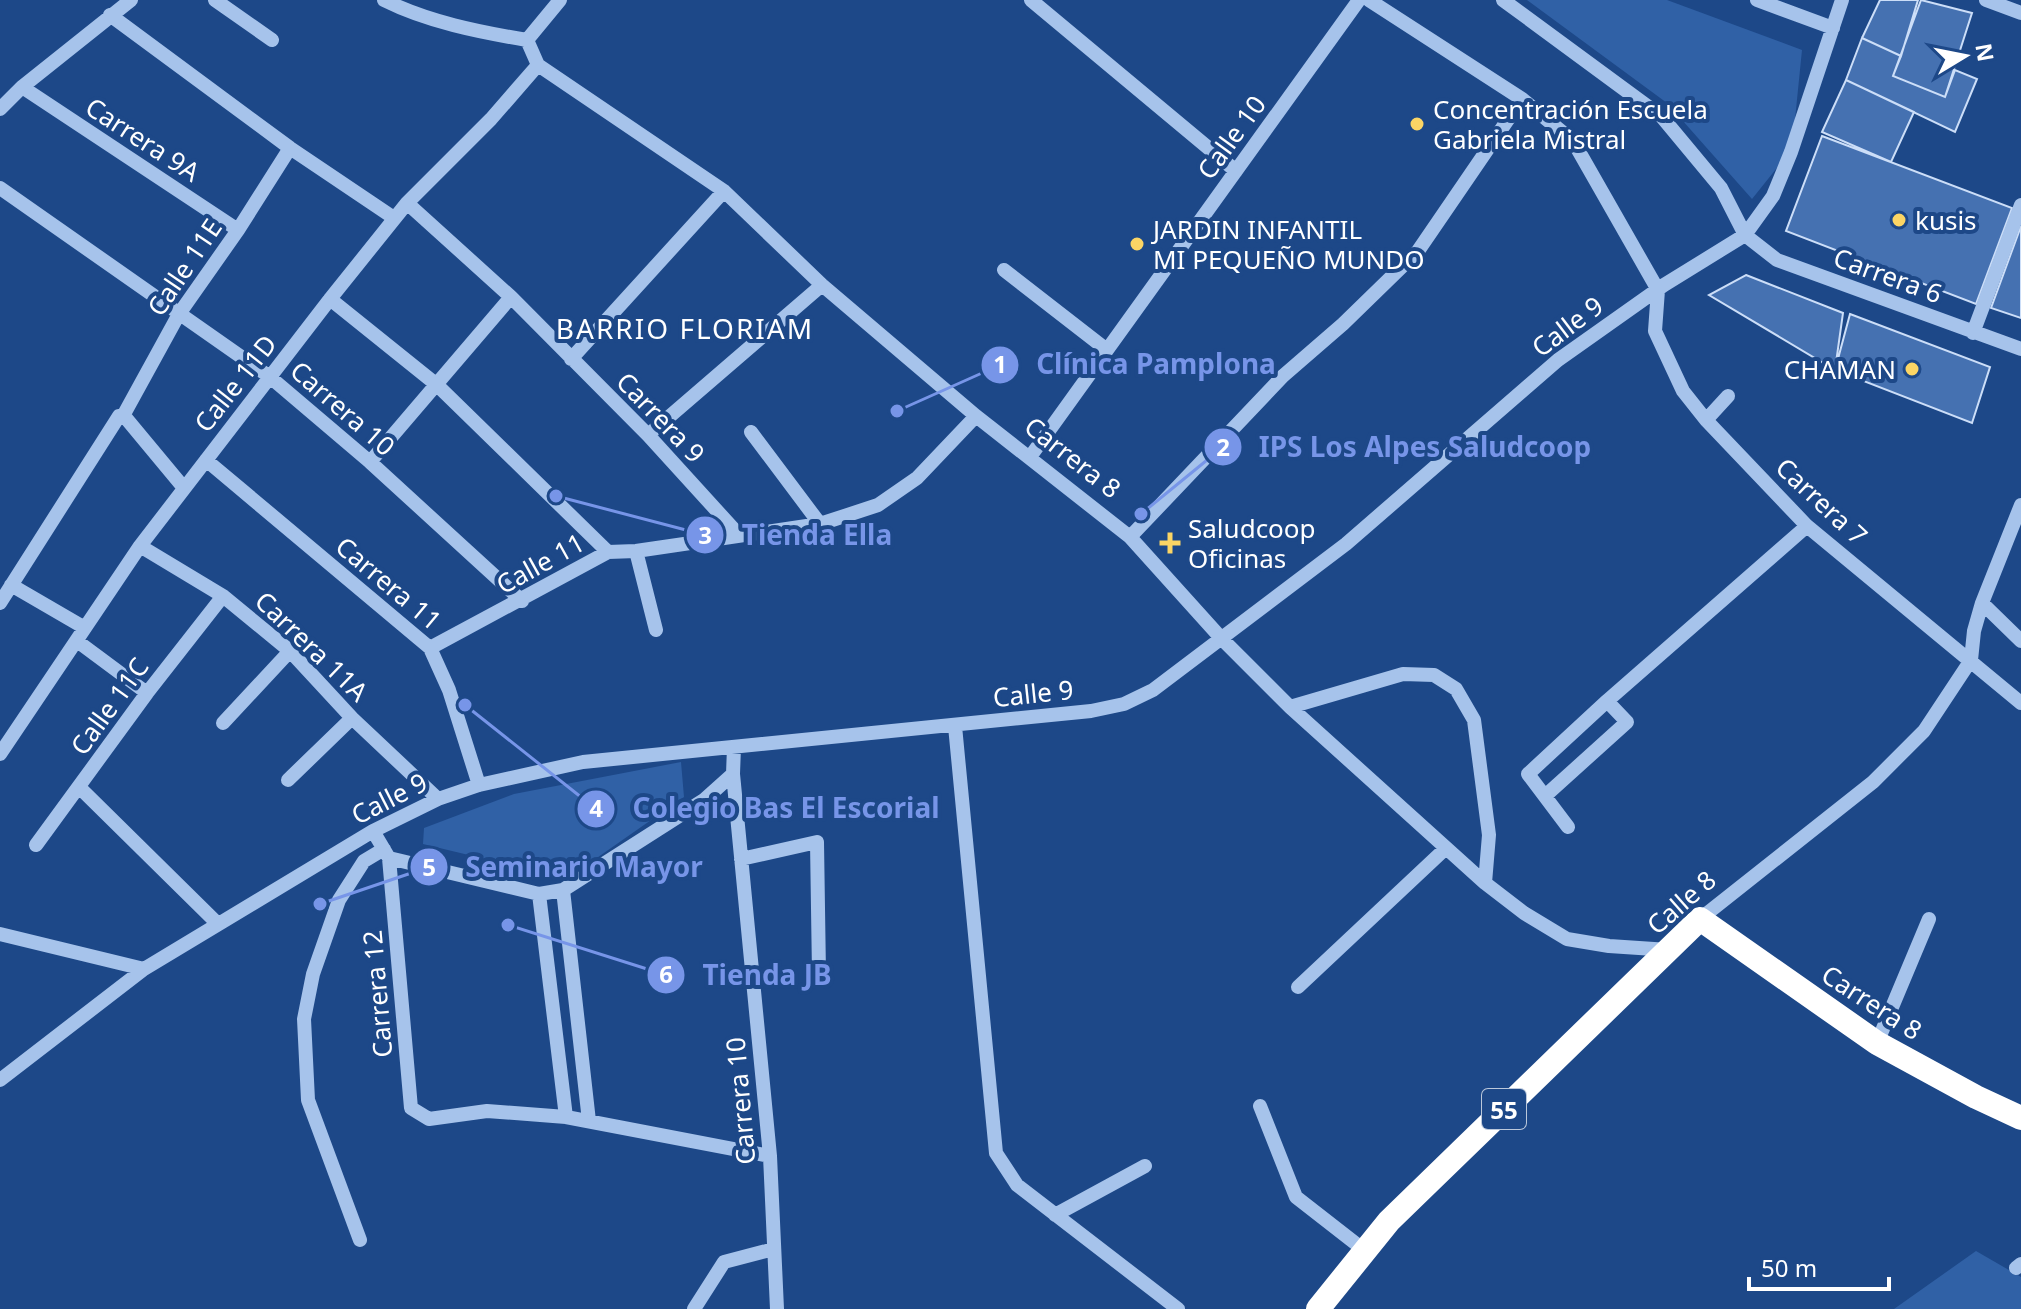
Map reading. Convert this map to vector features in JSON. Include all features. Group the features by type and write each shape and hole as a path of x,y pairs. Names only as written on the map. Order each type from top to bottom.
{"highway":[{"name":"Calle 8","path":"1318,1309 1389,1221 1700,919"},
{"name":"Carrera 8","path":"1700,919 1877,1043 2021,1118"}],"street":[{"path":"0,109 22,87 131,0"},
{"path":"215,0 272,40"},
{"path":"384,0 402,9 485,33 527,40"},
{"path":"527,40 560,0"},
{"path":"1031,0 1049,6 1236,171"},
{"name":"Calle 10","path":"1030,457 1359,0"},
{"path":"1369,0 1522,99 1573,141 1666,284"},
{"path":"1503,0 1662,117 1721,188 1745,235"},
{"path":"1757,0 1833,28"},
{"name":"Calle 9","path":"0,1080 144,969 373,831 438,799 479,785 583,762 1091,711 1124,704 1153,690 1346,544 1558,360 1666,284 1745,235 1773,196 1842,0"},
{"path":"1986,0 2021,13"},
{"path":"110,15 290,148 394,218"},
{"path":"527,40 538,65"},
{"name":"Calle 11D","path":"0,754 140,546 330,299 407,203 491,119 538,65"},
{"name":"Carrera 8","path":"538,65 724,191 822,285 976,416 1130,537 1221,638 1290,707 1485,883 1524,913 1567,939 1609,946 1669,950"},
{"name":"Carrera 9A","path":"22,87 238,230"},
{"path":"1130,537 1283,376 1343,324 1418,251 1522,99"},
{"name":"Calle 11E","path":"0,603 114,422 124,416 179,314 290,148"},
{"name":"Carrera 10","path":"0,188 270,377 370,462 522,601"},
{"path":"571,359 724,191"},
{"name":"Carrera 9","path":"407,203 511,297 648,435 739,535"},
{"path":"1973,333 2021,205"},
{"name":"Carrera 6","path":"1745,235 1777,260 2021,349"},
{"path":"1004,270 1107,350"},
{"name":"Carrera 7","path":"1666,284 1655,331 1683,391 1716,408 1807,526 1973,641 2021,703"},
{"path":"648,435 822,285"},
{"path":"370,462 511,297"},
{"path":"330,299 437,385 608,552"},
{"path":"124,416 184,488"},
{"name":"Calle 11","path":"430,648 608,552 636,551 820,524 878,505 917,478 976,416"},
{"path":"751,432 820,524"},
{"name":"Carrera 11","path":"206,460 430,648 449,690 479,785"},
{"name":"Calle 8","path":"1700,919 1873,782 1924,731 1973,641 1982,603 2021,505"},
{"path":"1568,827 1528,774 1807,526"},
{"name":"Carrera 11A","path":"140,546 223,596 290,651 352,718 438,799"},
{"path":"636,551 656,630"},
{"path":"11,585 81,634 147,693"},
{"name":"Calle 11C","path":"36,845 147,693 223,596"},
{"path":"1982,603 2021,641"},
{"path":"223,723 290,651"},
{"path":"1290,707 1403,674 1434,675 1456,689 1474,720 1489,835 1485,883"},
{"path":"1545,796 1627,722 1607,701"},
{"path":"288,780 352,718"},
{"path":"955,726 996,1153 1017,1185 1178,1309"},
{"name":"Carrera 10","path":"734,747 733,774 770,1156 777,1309"},
{"path":"360,1240 308,1100 304,1019 313,974 339,900 364,861 386,854 539,894 563,890 704,800 733,774"},
{"path":"79,787 218,924"},
{"name":"Carrera 12","path":"373,831 386,854 411,1108 429,1119 487,1111 566,1117"},
{"path":"741,859 817,842 819,974"},
{"path":"1298,987 1445,849"},
{"path":"563,890 589,1121"},
{"path":"539,894 566,1117 770,1156"},
{"path":"1877,1043 1929,919"},
{"path":"0,934 144,969"},
{"path":"1260,1106 1296,1197 1364,1250"},
{"path":"1055,1215 1145,1166"},
{"path":"694,1309 724,1262 774,1249"}],"shaded area":[{"path":"1527,0 1667,0 1802,50 1792,149 1752,199 1667,103"},
{"path":"681,762 684,797 581,869 535,871 423,844 424,828 514,794"},
{"path":"1976,1251 2021,1277 2021,1309 1894,1309"}],"building":[{"path":"1880,0 1918,0 1901,56 1862,38"},
{"path":"1921,0 1972,13 1945,97 1893,76"},
{"name":"kusis","path":"1862,38 1901,56 1893,76 1945,97 1955,70 1977,79 1955,132 1846,80"},
{"name":"kusis","path":"1846,80 1914,112 1891,162 1822,132"},
{"name":"kusis","path":"1822,136 2012,208 1976,304 1786,231"},
{"path":"2021,226 2021,318 1991,308"},
{"path":"1746,275 1843,313 1835,370 1709,295"},
{"name":"CHAMAN","path":"1850,314 1990,367 1972,423 1835,370"}],"place":[{"name":"Concentración Escuela Gabriela Mistral","path":"1417,124"},
{"name":"kusis","path":"1899,220"},
{"name":"JARDIN INFANTIL MI PEQUEÑO MUNDO","path":"1137,244"},
{"name":"CHAMAN","path":"1912,369"},
{"name":"Clínica Pamplona","path":"897,411"},
{"name":"Tienda Ella","path":"556,496"},
{"name":"IPS Los Alpes Saludcoop","path":"1141,514"},
{"name":"Saludcoop Oficinas","path":"1170,543"},
{"name":"Colegio Bas El Escorial","path":"465,705"},
{"name":"Seminario Mayor","path":"320,904"},
{"name":"Tienda JB","path":"508,925"}],"district":[{"name":"BARRIO FLORIAM","path":"685,328"}]}
